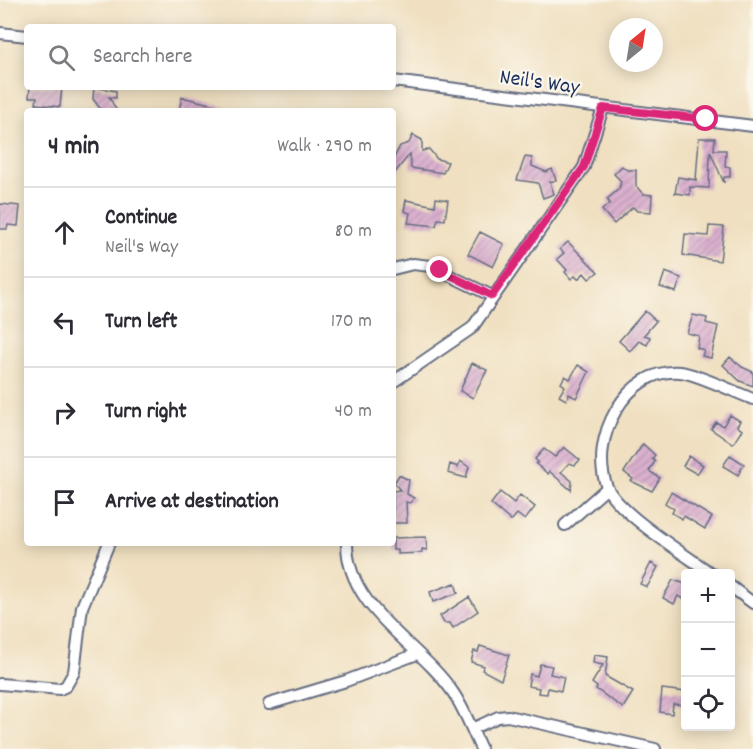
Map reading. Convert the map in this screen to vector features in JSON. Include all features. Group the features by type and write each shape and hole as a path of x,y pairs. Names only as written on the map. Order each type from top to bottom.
{"street":[{"path":"0,33 24,36"},
{"name":"Neil's Way","path":"396,81 753,126"},
{"path":"396,380 472,328 492,296 584,167 603,108"},
{"path":"396,268 413,264 430,266 492,296"},
{"path":"706,569 637,520 607,488 601,457 607,424 639,381 655,374 681,372 753,399"},
{"path":"565,525 607,488"},
{"path":"0,684 60,689 66,686 74,672 82,607 108,546"},
{"path":"347,546 353,579 367,602 451,691 481,749"},
{"path":"735,590 753,603"},
{"path":"269,704 346,681 417,654"},
{"path":"472,729 498,717 508,716 655,749"}],"building":[{"path":"30,90 62,90 60,107 36,104 37,97 29,97"},
{"path":"94,90 116,91 116,98 109,97 115,108 100,108 93,99"},
{"path":"182,97 226,108 180,108"},
{"path":"413,135 422,140 422,151 429,149 437,159 448,162 443,173 411,168 410,154 396,171 396,154 400,146 409,143"},
{"path":"699,138 715,138 714,150 726,150 725,166 730,167 730,177 724,177 724,183 710,151 709,188 690,187 690,195 675,193 678,177 696,180"},
{"path":"525,157 532,158 532,166 546,172 552,169 556,180 550,182 554,194 543,198 538,183 517,180"},
{"path":"622,166 627,170 636,170 636,186 643,194 652,195 651,212 637,211 633,207 614,224 602,210 610,203 607,199 619,189 621,181 614,174"},
{"path":"436,198 448,200 445,220 438,219 436,226 408,223 410,213 404,211 406,200 435,206"},
{"path":"0,204 20,206 18,226 8,225 7,229 0,229"},
{"path":"709,226 724,227 720,261 683,255 685,234 708,236"},
{"path":"480,232 504,244 493,267 468,254"},
{"path":"568,242 598,272 589,279 584,273 578,279 575,276 571,279 565,272 567,270 557,259 564,253 560,249"},
{"path":"665,272 681,278 676,292 660,287"},
{"path":"645,311 656,321 644,335 650,337 647,345 639,341 630,351 619,341"},
{"path":"693,315 707,318 706,323 718,326 711,358 702,356 704,350 697,348 699,336 687,333"},
{"path":"730,357 742,367 753,372 753,386 740,381 723,365"},
{"path":"472,363 487,370 473,398 460,391"},
{"path":"578,365 589,372 576,398 569,394 566,400 559,396 565,386 561,383 565,376 570,379"},
{"path":"730,415 740,421 737,426 742,430 733,444 711,429 716,422 723,426"},
{"path":"643,444 655,455 652,459 655,461 649,471 660,478 652,491 631,481 633,479 624,472"},
{"path":"564,447 580,460 575,465 569,463 561,472 572,481 571,490 549,471 548,474 536,464 538,462 535,459 544,449 555,457"},
{"path":"730,455 744,464 738,475 723,466"},
{"path":"689,456 703,465 697,474 683,466"},
{"path":"460,461 469,467 466,478 448,473 450,464 458,467"},
{"path":"399,475 409,480 407,494 414,498 410,503 406,502 407,523 396,523 396,491 400,490 396,485"},
{"path":"500,492 514,503 520,495 535,507 525,520 517,514 511,521 491,504"},
{"path":"671,492 712,517 705,529 684,516 682,519 672,513 674,509 665,503"},
{"path":"426,537 427,550 422,549 422,553 398,554 398,550 393,550 393,546 396,546 396,538"},
{"path":"651,563 658,567 647,587 640,584"},
{"path":"673,580 681,582 681,598 678,596 674,604 663,598"},
{"path":"455,583 458,593 433,602 430,592"},
{"path":"469,597 478,611 453,628 450,623 444,623 440,616"},
{"path":"480,646 509,655 501,680 482,670 484,666 471,662 474,651 478,652"},
{"path":"594,655 608,657 605,676 633,692 623,708 596,689 597,687 592,683 603,665 593,663"},
{"path":"540,664 552,666 550,674 564,677 561,691 548,688 547,694 538,693 539,688 528,686 530,674 537,676"},
{"path":"662,689 681,691 681,705 673,704 672,714 660,712"}],"route":[{"path":"440,270 492,296 584,167 603,108 706,119"}]}
